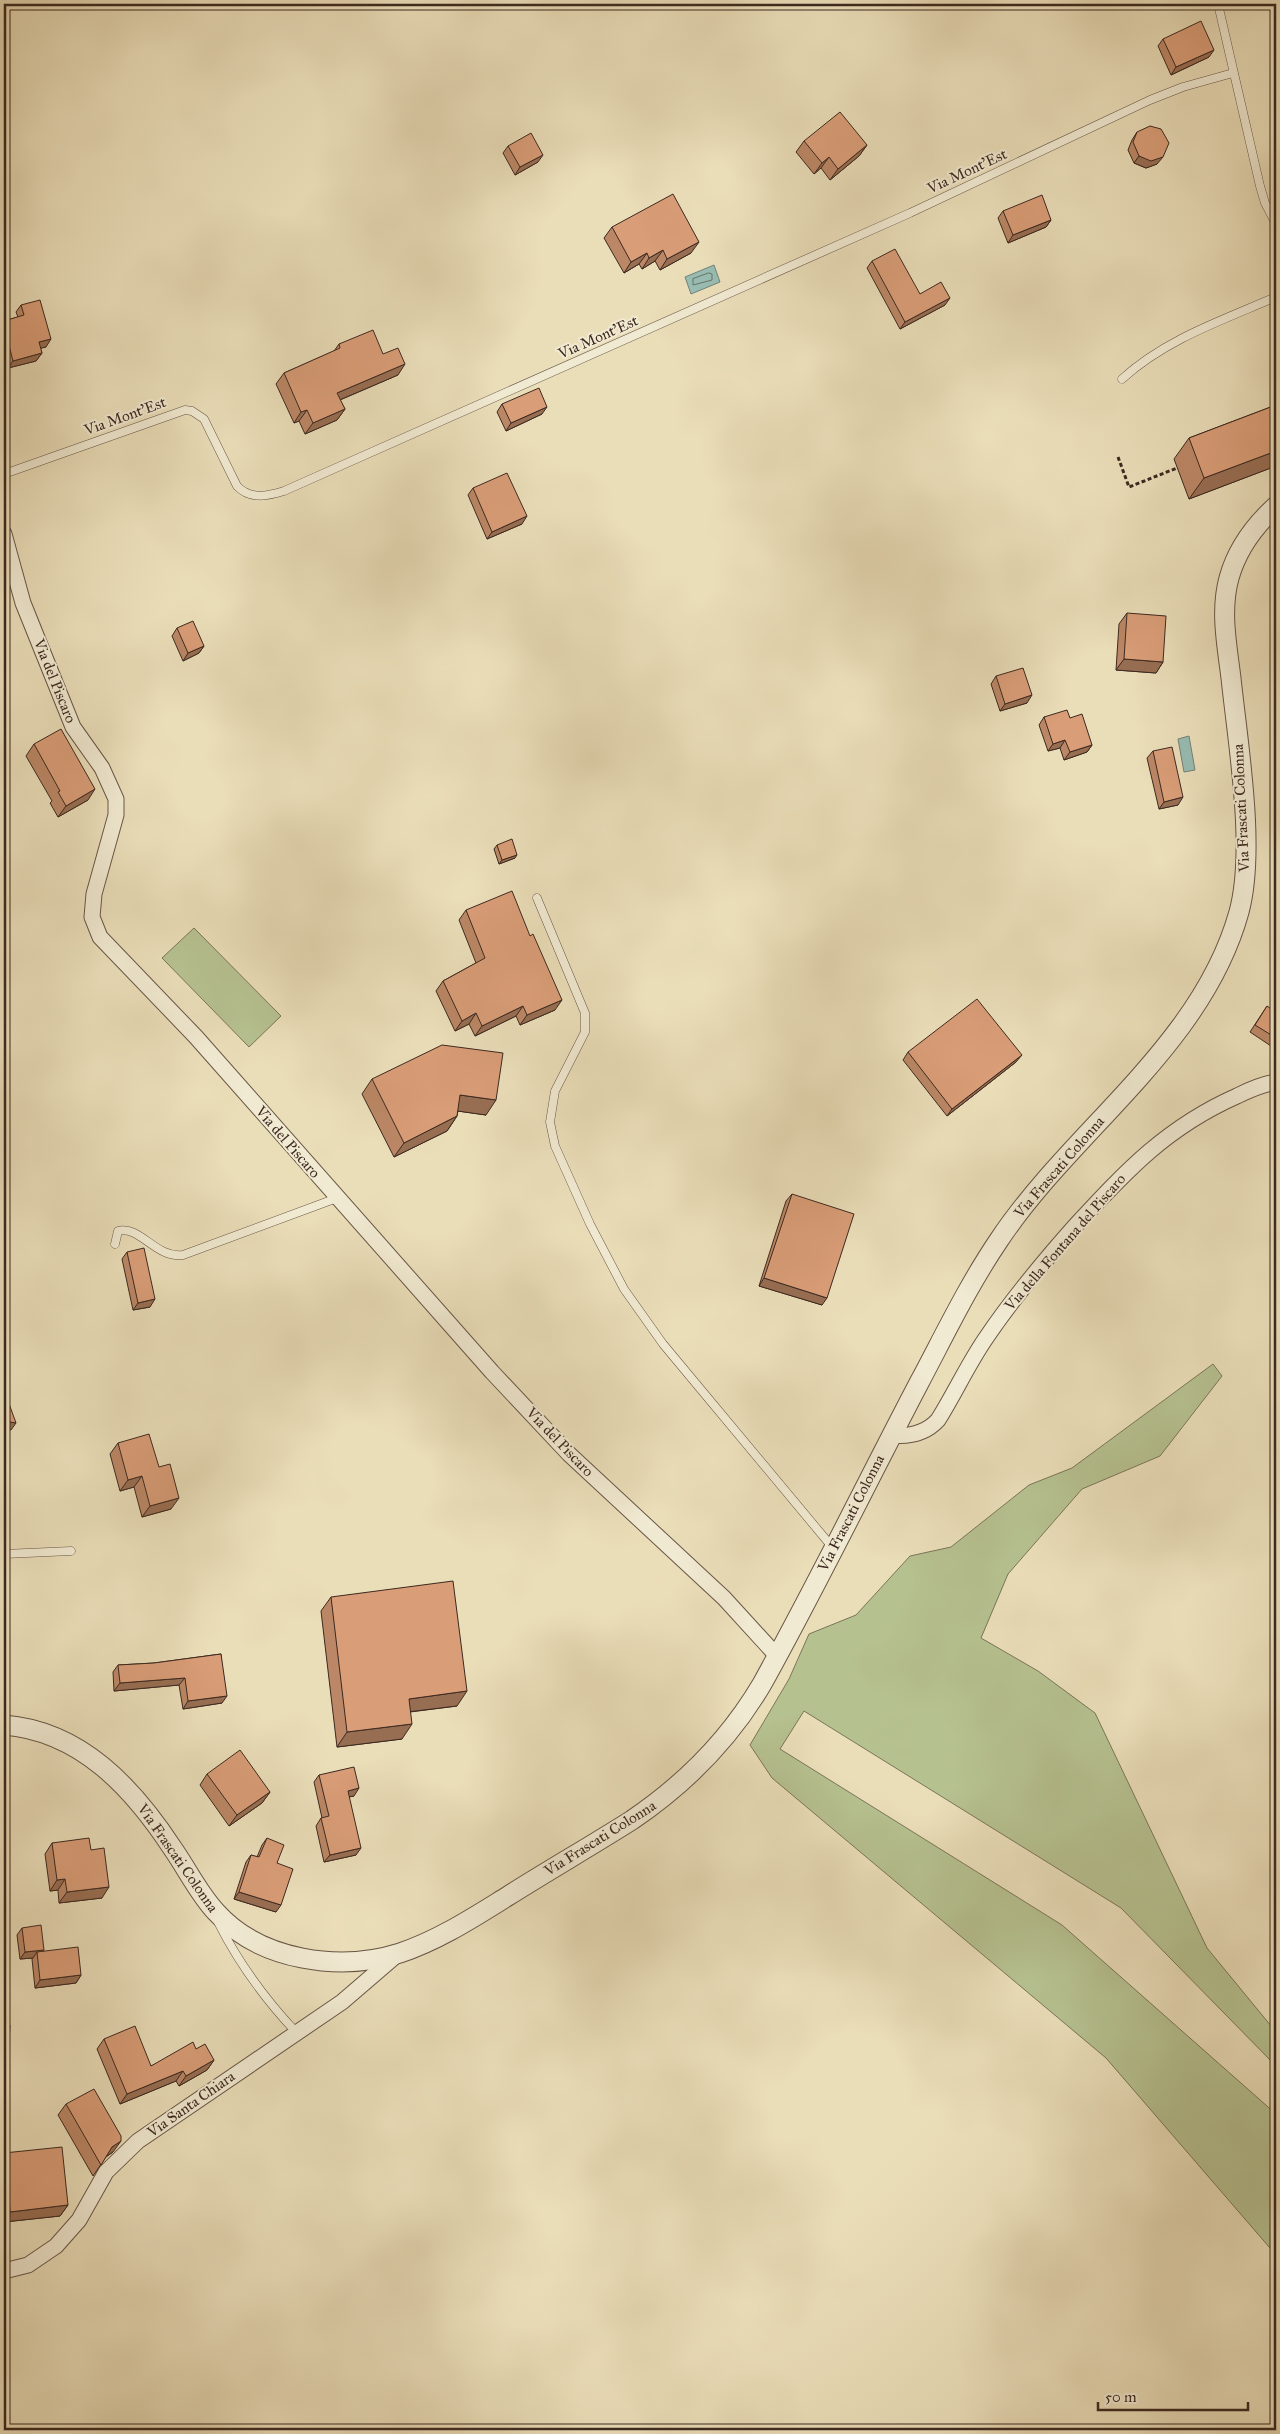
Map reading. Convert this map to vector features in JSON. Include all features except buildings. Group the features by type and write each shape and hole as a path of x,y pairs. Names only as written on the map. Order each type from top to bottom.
{"street":[{"name":"Via Frascati Colonna","path":"4,1726 30,1730 58,1739 107,1768 148,1812 208,1902 227,1923 250,1938 302,1958 350,1962 372,1960 399,1953 434,1938 472,1918 657,1803 697,1768 732,1730 746,1710 777,1656 891,1435 986,1260 1005,1230 1045,1180 1168,1042 1197,1001 1225,950 1241,901 1246,858 1242,793 1226,634 1226,598 1230,577 1241,548 1259,522 1276,506"},
{"name":"Via del Piscaro","path":"4,534 23,602 73,727 102,768 116,799 116,815 94,894 92,916 100,937 196,1037 492,1372 569,1454 724,1598 777,1656"},
{"name":"Via della Fontana del Piscaro","path":"891,1435 913,1435 928,1429 938,1420 981,1345 1018,1295 1070,1233 1143,1154 1172,1132 1213,1107 1276,1082"},
{"name":"Via Santa Chiara","path":"4,2271 28,2265 56,2246 79,2220 106,2172 138,2141 351,1995 399,1953"}],"lane":[{"path":"1218,4 1260,186 1265,203 1276,224"},
{"name":"Via Mont'Est","path":"4,474 185,410 192,411 204,419 242,491 262,496 284,491 910,213 1150,100 1183,87 1233,73"},
{"path":"1122,379 1146,358 1168,345 1276,297"},
{"path":"537,898 585,1014 586,1024 582,1041 555,1091 550,1122 555,1146 590,1224 624,1289 663,1344 832,1548"},
{"path":"115,1244 118,1231 129,1230 161,1251 174,1256 183,1255 337,1198"},
{"path":"4,1554 72,1552"},
{"path":"208,1902 245,1970 268,2002 296,2032"}],"path":[{"path":"1118,457 1130,487 1177,468"}],"green space":[{"path":"194,928 281,1016 249,1047 162,958"},
{"path":"1213,1364 1222,1376 1160,1456 1082,1489 1008,1574 981,1638 1038,1671 1095,1713 1207,1948 1276,2032 1276,2066 1121,1908 804,1711 780,1749 1062,1925 1276,2114 1276,2255 1106,2058 772,1778 750,1745 789,1679 809,1634 856,1615 910,1556 951,1547 1029,1485 1072,1468"}],"water":[{"path":"714,265 720,282 691,294 685,277"},
{"path":"1189,736 1195,770 1184,772 1178,739"}]}
